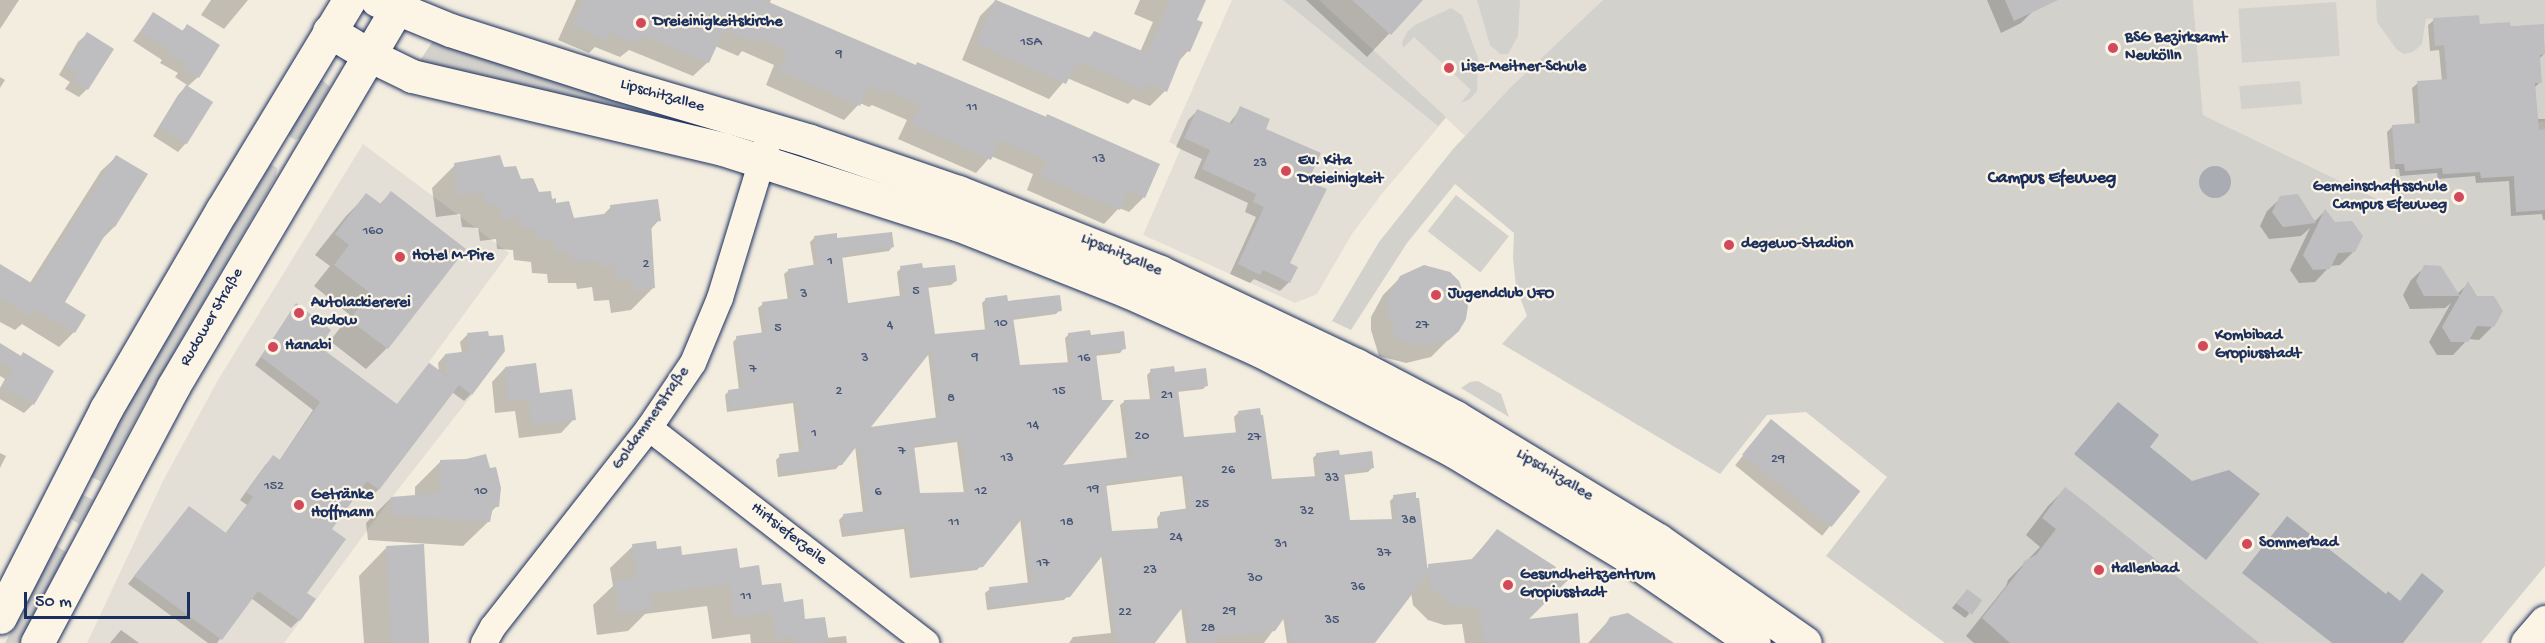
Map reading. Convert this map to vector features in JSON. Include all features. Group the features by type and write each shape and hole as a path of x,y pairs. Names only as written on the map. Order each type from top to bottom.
{"street":[{"path":"0,617 106,409 263,141 349,0"},
{"name":"Lipschitzallee","path":"392,3 461,34 618,84 772,129 958,192 1160,272 1304,356 1650,535 1805,643"},
{"name":"Rudower Straße","path":"37,643 173,387 369,55 392,3"},
{"name":"Lipschitzallee","path":"329,31 369,55 412,76 618,122 762,161 891,201 1043,256 1193,320 1304,356"},
{"name":"Goldammerstraße","path":"484,643 493,627 649,429 693,363 708,331 772,129"},
{"path":"263,141 303,165"},
{"name":"Lipschitzallee","path":"1431,422 1754,643"},
{"name":"Hirtsieferzeile","path":"649,429 926,643"},
{"path":"46,523 88,545"},
{"path":"2527,643 2545,622"}],"shaded area":[{"name":"Ev. Kita Dreieinigkeit","path":"1232,0 1603,0 1465,136 1446,118 1381,195 1352,234 1317,294 1295,303 1143,235 1181,148 1169,142"},
{"path":"1283,0 1319,0 1446,117 1438,126"},
{"path":"1477,0 1520,0 1518,36 1508,54 1500,54 1490,45"},
{"path":"1603,0 2193,0 2203,115 2398,209 2395,164 2404,164 2405,171 2442,168 2443,174 2480,172 2481,178 2519,176 2514,184 2516,211 2545,210 2545,566 2481,643 1945,643 1826,556 1887,477 1806,412 1767,415 1720,474 1502,344 1527,316 1516,287 1513,258 1514,233 1455,184 1407,243 1351,330 1332,321 1379,242 1453,149 1510,88"},
{"name":"Gemeinschaftsschule Campus Efeuweg","path":"2193,0 2545,0 2545,280 2203,115"},
{"path":"2376,0 2545,0 2545,38 2544,24 2511,26 2510,22 2486,24 2481,41 2479,15 2426,19 2422,44 2413,52 2404,54 2397,50 2377,22"},
{"path":"2336,2 2340,56 2242,63 2238,9"},
{"path":"1451,8 1462,15 1478,58 1477,91 1470,99 1461,103 1471,90 1414,37 1403,48 1402,42 1407,32 1415,25"},
{"path":"433,41 728,127 725,139 417,65"},
{"path":"2545,54 2545,121 2538,122 2517,85 2542,82 2540,55"},
{"path":"320,78 330,87 300,138 295,140 289,136 288,131"},
{"path":"2300,81 2302,104 2241,109 2239,86"},
{"path":"363,144 509,253 429,362 472,395 386,505 284,643 87,643 163,481 218,380"},
{"path":"271,164 277,168 276,177 144,404 102,482 89,476 179,315"},
{"path":"2215,166 2226,171 2231,182 2226,193 2215,198 2204,193 2199,182 2204,171"},
{"path":"1456,195 1509,236 1480,272 1428,231"},
{"path":"1478,381 1501,394 1509,417 1461,388 1470,382"},
{"path":"2118,402 2159,435 2150,447 2192,481 2229,470 2260,494 2206,560 2074,454"},
{"path":"80,493 93,500 79,524 68,517"},
{"path":"2287,516 2386,594 2388,591 2400,601 2422,573 2444,591 2403,643 2332,643 2242,573"},
{"path":"55,545 66,552 21,643 5,643"}],"building":[{"path":"583,0 764,0 916,65 917,62 1046,117 1047,114 1160,164 1145,198 1128,191 1120,210 1040,176 1047,160 1000,140 991,160 911,124 920,105 886,91 885,93 868,86 860,106 779,71 787,50 756,37 754,42 724,30 709,63 644,36 635,43 609,32 605,40 572,25"},
{"path":"995,0 1090,38 1094,31 1147,53 1170,0 1206,0 1197,20 1203,22 1190,52 1184,50 1167,92 1148,83 1145,90 1078,61 1066,84 976,44"},
{"path":"1352,0 1423,0 1391,35"},
{"path":"2005,0 2058,0 2014,21"},
{"path":"153,12 183,31 187,24 220,45 199,78 183,68 186,64 168,53 170,50 140,32"},
{"path":"2479,15 2480,24 2510,22 2511,26 2544,24 2545,54 2540,55 2542,83 2535,83 2539,130 2545,129 2545,210 2516,212 2514,176 2481,178 2480,172 2443,174 2442,168 2405,171 2404,164 2395,164 2392,125 2420,123 2417,81 2447,79 2444,45 2435,46 2433,18"},
{"path":"87,32 114,49 88,90 73,80 77,73 66,66"},
{"path":"186,85 213,102 187,144 160,127"},
{"path":"1240,106 1270,119 1266,129 1321,153 1308,181 1327,189 1290,263 1298,267 1290,283 1263,270 1260,275 1238,264 1264,207 1253,202 1256,194 1202,169 1210,150 1184,138 1197,109 1232,124"},
{"path":"116,155 148,174 115,227 111,225 65,302 86,315 75,333 35,309 31,317 0,298 0,264 33,284"},
{"path":"500,155 504,167 516,166 521,179 533,178 539,192 551,191 552,199 556,198 556,203 569,201 574,218 611,213 610,205 658,199 661,221 651,222 655,288 633,291 631,278 616,280 614,265 599,267 598,261 571,261 570,252 554,251 553,240 536,238 535,228 519,227 518,217 502,219 501,206 484,204 482,192 458,195 454,163"},
{"name":"Hotel M-Pire","path":"391,191 466,249 388,349 349,320 370,293 334,265 349,245 335,234 366,193 381,204"},
{"path":"2298,194 2316,223 2283,227 2272,212 2280,196"},
{"path":"2325,209 2335,222 2352,221 2363,236 2355,252 2338,253 2330,269 2313,270 2303,255"},
{"path":"892,232 894,247 842,255 848,303 904,295 900,266 922,263 923,268 955,265 957,281 928,285 935,334 989,329 985,298 1007,295 1008,301 1060,295 1062,311 1013,317 1020,365 1072,362 1068,333 1090,330 1091,335 1124,331 1126,349 1096,353 1102,400 1114,400 1063,465 1131,457 1124,400 1154,399 1150,369 1174,366 1175,372 1206,368 1208,386 1178,389 1184,437 1240,432 1238,411 1260,408 1272,479 1319,476 1316,453 1339,450 1340,455 1372,451 1374,468 1344,472 1350,520 1396,519 1393,495 1416,492 1416,498 1419,498 1428,573 1375,643 1291,643 1287,614 1275,631 1215,638 1216,643 1190,643 1185,604 1155,643 1116,643 1105,552 1070,597 991,607 989,587 1032,582 1024,516 983,567 914,575 908,525 845,533 843,514 867,511 859,443 842,465 782,473 779,454 803,451 797,400 730,409 728,390 743,388 736,336 766,332 762,302 792,298 788,269 818,264 814,236 837,233 837,238","holes":["932,350 940,417 871,427","961,439 968,492 920,493 914,445","1185,473 1190,508 1160,512 1162,528 1112,531 1106,483"]},
{"path":"1424,265 1450,272 1459,281 1468,306 1466,319 1459,331 1449,340 1424,346 1396,339 1387,312 1387,299 1400,276"},
{"path":"2424,265 2441,266 2460,296 2424,296 2416,281"},
{"path":"2468,281 2477,296 2494,296 2503,311 2494,327 2477,326 2468,342 2451,342 2442,327"},
{"path":"296,303 331,330 320,347 397,404 429,363 447,376 445,354 469,351 467,333 488,331 489,336 503,335 505,351 472,395 459,385 379,490 367,481 332,529 346,539 307,593 316,599 300,621 258,591 222,640 134,576 189,506 226,533 253,497 246,492 273,455 280,460 320,402 261,357"},
{"path":"0,343 21,356 23,352 54,371 34,405 3,386 13,370 0,361"},
{"path":"536,363 540,393 572,389 576,420 532,425 528,398 508,401 505,367"},
{"path":"1771,419 1860,491 1831,527 1742,455"},
{"path":"486,454 490,468 496,467 501,488 499,507 493,507 490,522 392,515 391,497 440,493 440,460 466,459"},
{"name":"Hallenbad","path":"2065,487 2259,643 2010,643 1982,618 2022,567 2024,561 2036,555 2056,529 2042,518"},
{"name":"Gesundheitszentrum Gropiusstadt","path":"1497,529 1556,567 1554,571 1568,580 1529,619 1578,613 1580,643 1484,643 1479,607 1453,606 1430,587 1428,564 1473,559"},
{"path":"656,541 657,549 681,546 682,555 737,548 740,568 759,565 762,585 781,583 784,602 803,599 805,619 825,617 829,643 795,643 794,636 776,639 772,612 734,617 730,584 650,594 652,609 619,613 615,581 637,578 632,544"},
{"path":"424,544 429,643 391,643 386,546"},
{"path":"1967,589 1982,600 1972,615 1956,604"},
{"path":"1628,613 1674,643 1594,643 1610,617"}],"place":[{"name":"Dreieinigkeitskirche","path":"641,23"},
{"name":"BSG Bezirksamt Neukölln","path":"2113,48"},
{"name":"Lise-Meitner-Schule","path":"1449,68"},
{"name":"Ev. Kita Dreieinigkeit","path":"1286,171"},
{"name":"Gemeinschaftsschule Campus Efeuweg","path":"2459,197"},
{"name":"degewo-Stadion","path":"1729,245"},
{"name":"Hotel M-Pire","path":"400,257"},
{"name":"Jugendclub UFO","path":"1436,295"},
{"name":"Autolackiererei Rudow","path":"299,313"},
{"name":"Kombibad Gropiusstadt","path":"2203,346"},
{"name":"Hanabi","path":"273,347"},
{"name":"Getränke Hoffmann","path":"299,505"},
{"name":"Sommerbad","path":"2247,544"},
{"name":"Hallenbad","path":"2099,570"},
{"name":"Gesundheitszentrum Gropiusstadt","path":"1508,585"}],"district":[{"name":"Campus Efeuweg","path":"2052,179"}]}
